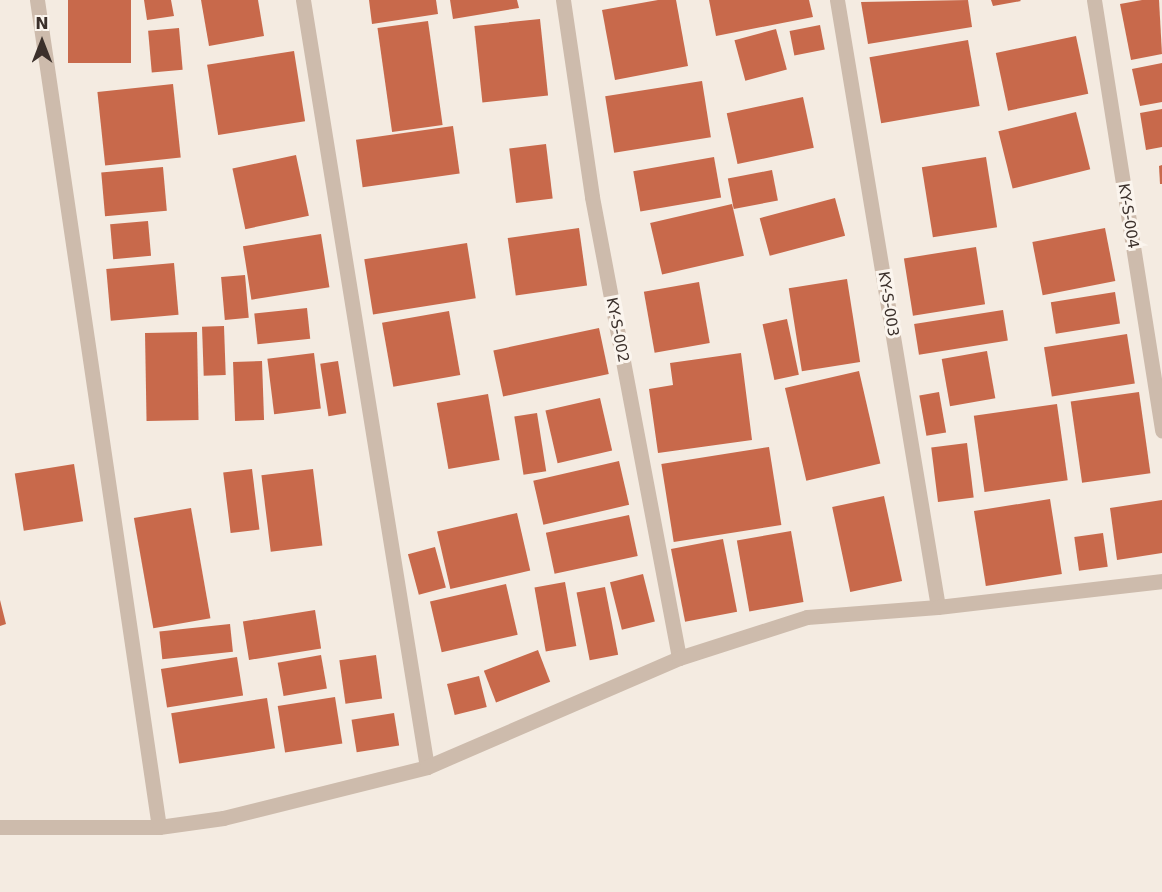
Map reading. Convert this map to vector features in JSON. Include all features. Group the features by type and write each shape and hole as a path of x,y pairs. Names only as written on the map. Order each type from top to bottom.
{"street":[{"path":"37,0 159,826"},
{"path":"303,0 427,767"},
{"name":"KY-S-002","path":"563,0 592,197 679,658"},
{"name":"KY-S-003","path":"837,0 938,607"},
{"name":"KY-S-004","path":"1094,0 1162,431"},
{"path":"0,826 159,826 223,818 427,767 679,658 807,617 938,607 1162,581"}],"building":[{"path":"68,0 131,0 131,63 68,63"},
{"path":"144,0 171,0 174,16 147,20"},
{"path":"201,0 258,0 264,36 209,46"},
{"path":"369,0 436,0 438,14 372,24"},
{"path":"450,0 517,0 519,8 453,19"},
{"path":"658,0 676,0 688,66 615,80 602,10"},
{"path":"709,0 809,0 813,17 716,36"},
{"path":"968,0 972,27 868,44 861,2"},
{"path":"991,0 1020,0 1021,1 993,6"},
{"path":"1159,0 1162,54 1131,60 1120,4"},
{"path":"540,19 548,96 482,102 474,26"},
{"path":"428,21 443,125 392,132 377,28"},
{"path":"820,25 825,50 794,55 790,31"},
{"path":"179,28 183,70 152,73 148,31"},
{"path":"776,29 787,70 745,81 734,40"},
{"path":"1076,36 1088,94 1008,111 996,53"},
{"path":"968,40 980,106 881,123 870,57"},
{"path":"294,51 305,121 218,135 207,65"},
{"path":"1162,63 1162,102 1140,106 1132,69"},
{"path":"702,81 711,137 614,153 605,96"},
{"path":"173,84 181,158 105,166 97,92"},
{"path":"803,97 814,148 738,164 727,113"},
{"path":"1162,109 1162,147 1146,150 1140,113"},
{"path":"1076,112 1090,169 1013,189 998,131"},
{"path":"453,126 460,174 363,187 356,140"},
{"path":"546,144 553,199 516,203 509,149"},
{"path":"296,155 309,216 245,229 232,169"},
{"path":"714,157 721,197 640,212 633,171"},
{"path":"986,157 997,227 933,237 922,167"},
{"path":"1162,165 1162,184 1160,184 1159,166"},
{"path":"163,167 167,211 105,216 101,172"},
{"path":"772,170 778,200 734,209 728,179"},
{"path":"835,198 845,236 770,256 760,218"},
{"path":"732,204 744,256 662,275 650,223"},
{"path":"148,221 151,256 113,259 110,224"},
{"path":"579,228 587,285 516,295 508,238"},
{"path":"1105,228 1115,281 1043,295 1032,242"},
{"path":"321,234 329,287 251,300 243,246"},
{"path":"467,243 476,298 373,315 364,259"},
{"path":"976,247 985,304 913,316 904,258"},
{"path":"174,263 179,315 111,321 106,269"},
{"path":"245,275 249,318 225,320 221,277"},
{"path":"847,279 860,362 802,371 789,288"},
{"path":"699,282 710,343 655,353 644,292"},
{"path":"1115,292 1120,324 1056,334 1051,302"},
{"path":"307,308 310,339 258,344 254,314"},
{"path":"1003,310 1008,341 919,355 914,324"},
{"path":"449,311 460,375 393,387 382,323"},
{"path":"787,319 799,375 774,380 763,324"},
{"path":"224,326 226,375 204,376 202,327"},
{"path":"599,328 609,374 503,396 493,350"},
{"path":"197,332 199,420 147,421 145,333"},
{"path":"1127,334 1135,383 1052,397 1044,347"},
{"path":"987,351 995,398 950,406 942,359"},
{"path":"314,353 321,409 274,414 267,359"},
{"path":"741,353 752,440 658,453 649,389 673,385 670,363"},
{"path":"262,361 264,420 235,421 233,362"},
{"path":"338,361 346,413 329,416 320,364"},
{"path":"859,371 880,464 806,481 785,388"},
{"path":"939,392 946,432 926,436 919,395"},
{"path":"1139,392 1150,473 1082,483 1071,402"},
{"path":"488,394 500,460 448,469 437,403"},
{"path":"600,398 612,451 558,463 545,411"},
{"path":"1057,404 1068,480 985,492 974,416"},
{"path":"537,413 546,471 524,475 514,417"},
{"path":"967,443 974,498 938,502 931,447"},
{"path":"769,447 781,525 674,542 661,464"},
{"path":"619,461 629,505 543,525 533,481"},
{"path":"74,464 83,521 24,531 15,473"},
{"path":"252,469 259,530 231,533 223,473"},
{"path":"313,469 322,545 271,552 261,475"},
{"path":"884,496 902,581 850,592 832,507"},
{"path":"1050,499 1062,574 986,586 974,511"},
{"path":"1162,500 1162,553 1117,560 1110,508"},
{"path":"191,508 210,618 153,628 134,518"},
{"path":"517,513 530,570 450,589 437,531"},
{"path":"629,515 638,556 555,574 546,533"},
{"path":"791,531 804,602 749,611 737,541"},
{"path":"1103,533 1108,567 1079,571 1074,537"},
{"path":"723,539 737,612 685,622 671,549"},
{"path":"435,547 446,588 419,595 408,554"},
{"path":"643,574 655,622 622,630 610,582"},
{"path":"565,582 576,646 546,651 534,587"},
{"path":"506,584 518,635 442,652 430,602"},
{"path":"605,587 618,655 590,660 577,593"},
{"path":"0,600 6,624 0,626"},
{"path":"315,610 321,649 249,660 243,621"},
{"path":"230,624 233,652 162,659 159,631"},
{"path":"538,650 550,682 496,703 484,671"},
{"path":"321,655 327,688 284,696 278,663"},
{"path":"376,655 382,699 345,704 339,660"},
{"path":"237,657 243,696 167,708 161,669"},
{"path":"479,676 487,707 455,715 447,684"},
{"path":"335,697 342,743 285,752 278,706"},
{"path":"267,698 275,748 179,764 171,713"},
{"path":"394,713 399,746 357,752 352,720"}]}
